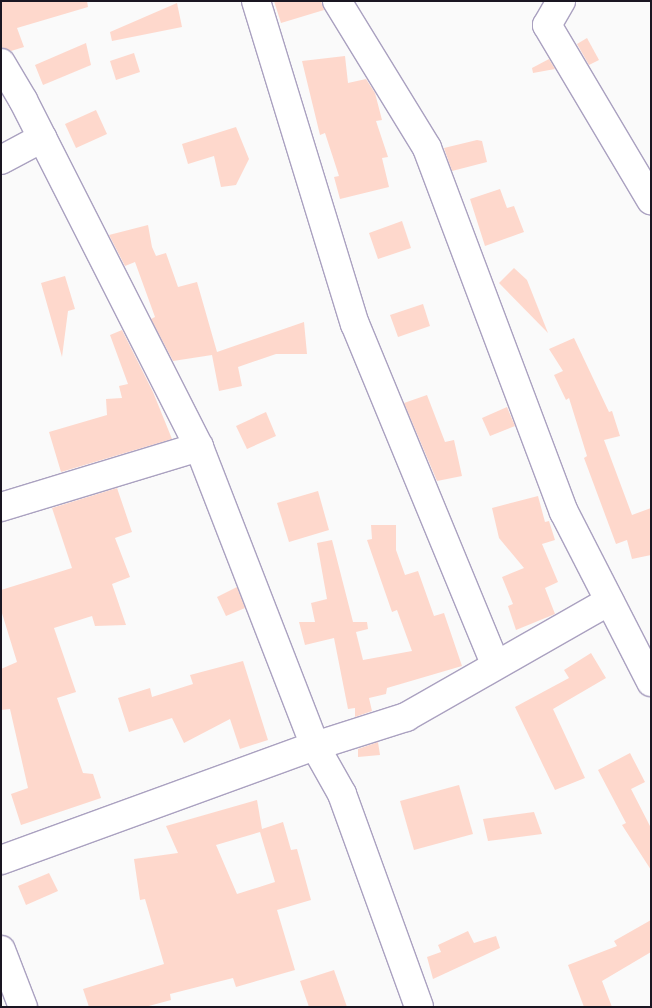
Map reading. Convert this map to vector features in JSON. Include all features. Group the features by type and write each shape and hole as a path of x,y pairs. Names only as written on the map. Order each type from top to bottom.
{"street":[{"path":"256,1 355,324 495,664"},
{"path":"337,1 427,148 564,512 651,682"},
{"path":"561,1 548,25 651,200"},
{"path":"1,63 42,138 199,447 315,746 342,794 420,1007"},
{"path":"1,160 42,138"},
{"path":"1,507 199,447"},
{"path":"1,860 315,746 406,717 495,664 609,601"},
{"path":"1,950 23,1007"}],"building":[{"path":"1,1 87,1 88,7 17,28 24,47 11,51 1,47"},
{"path":"274,1 321,1 324,10 281,23"},
{"path":"177,3 182,27 112,41 110,32"},
{"path":"587,38 599,60 589,65 577,44"},
{"path":"86,43 91,65 43,85 35,65"},
{"path":"134,53 140,72 116,80 110,61"},
{"path":"345,56 348,83 366,79 375,93 382,120 376,121 388,157 382,158 389,187 340,199 334,177 339,176 325,133 320,135 302,61"},
{"path":"549,59 555,69 533,73 532,68"},
{"path":"96,110 107,134 76,148 65,124"},
{"path":"236,127 249,159 236,185 221,187 214,156 188,164 182,144"},
{"path":"477,140 482,141 487,162 452,171 444,148"},
{"path":"500,189 507,208 514,206 524,232 485,246 470,199"},
{"path":"402,221 411,248 378,259 369,233"},
{"path":"148,225 152,247 156,256 166,253 178,287 197,282 217,352 304,322 307,354 276,354 238,367 242,386 219,391 212,355 173,361 151,319 155,317 135,262 125,266 109,235"},
{"path":"514,268 527,280 548,333 499,283"},
{"path":"65,276 75,309 68,311 62,357 41,283"},
{"path":"423,304 430,326 398,337 390,315"},
{"path":"122,330 153,392 172,439 61,472 49,432 107,415 106,399 122,398 119,386 128,384 110,335"},
{"path":"574,338 609,412 612,411 620,436 604,440 632,515 651,508 651,555 632,559 627,540 616,544 584,458 587,456 569,398 566,400 554,375 563,371 549,349"},
{"path":"427,395 445,442 454,440 462,476 437,481 404,403"},
{"path":"507,407 515,426 490,436 482,418"},
{"path":"266,412 276,436 247,449 236,426"},
{"path":"117,488 132,532 115,538 130,577 112,584 126,625 95,626 92,616 54,628 76,692 57,698 83,773 93,774 101,798 21,825 11,794 28,788 10,709 1,710 1,669 17,662 1,610 1,590 72,568 52,508"},
{"path":"318,491 329,530 289,542 277,503"},
{"path":"538,496 545,522 549,521 555,540 542,544 558,582 545,588 555,614 516,630 508,606 513,604 502,577 524,568 499,538 492,508"},
{"path":"371,525 396,525 396,550 405,575 418,571 434,616 444,613 462,666 387,688 386,694 369,698 372,711 355,717 355,708 348,709 334,638 305,645 299,622 315,622 311,603 327,599 317,543 332,540 353,622 367,622 368,629 356,632 363,660 412,651 397,610 392,612 367,540 372,539"},
{"path":"237,587 245,608 226,616 217,597"},
{"path":"591,653 606,678 553,709 585,778 555,790 515,707 569,678 564,670"},
{"path":"243,661 268,740 240,749 230,719 184,743 172,718 129,732 118,698 150,688 152,697 193,684 190,675"},
{"path":"378,742 380,755 358,757 358,749"},
{"path":"630,753 645,782 631,789 651,828 651,870 622,825 626,823 598,770"},
{"path":"459,785 473,834 414,850 400,801"},
{"path":"257,800 262,829 283,822 291,850 297,849 311,900 277,910 295,970 236,987 233,978 170,994 171,1000 145,1007 89,1007 83,989 164,964 145,899 140,900 134,859 178,853 166,826","holes":["260,832 275,882 237,894 216,845"]},
{"path":"534,812 542,834 488,841 483,819"},
{"path":"49,873 58,891 26,905 18,886"},
{"path":"651,920 651,952 602,981 612,1007 584,1007 568,965 617,946 614,941"},
{"path":"468,931 474,943 496,936 500,948 433,979 427,957 441,952 438,945"},
{"path":"334,970 347,1007 309,1007 300,981"}]}
